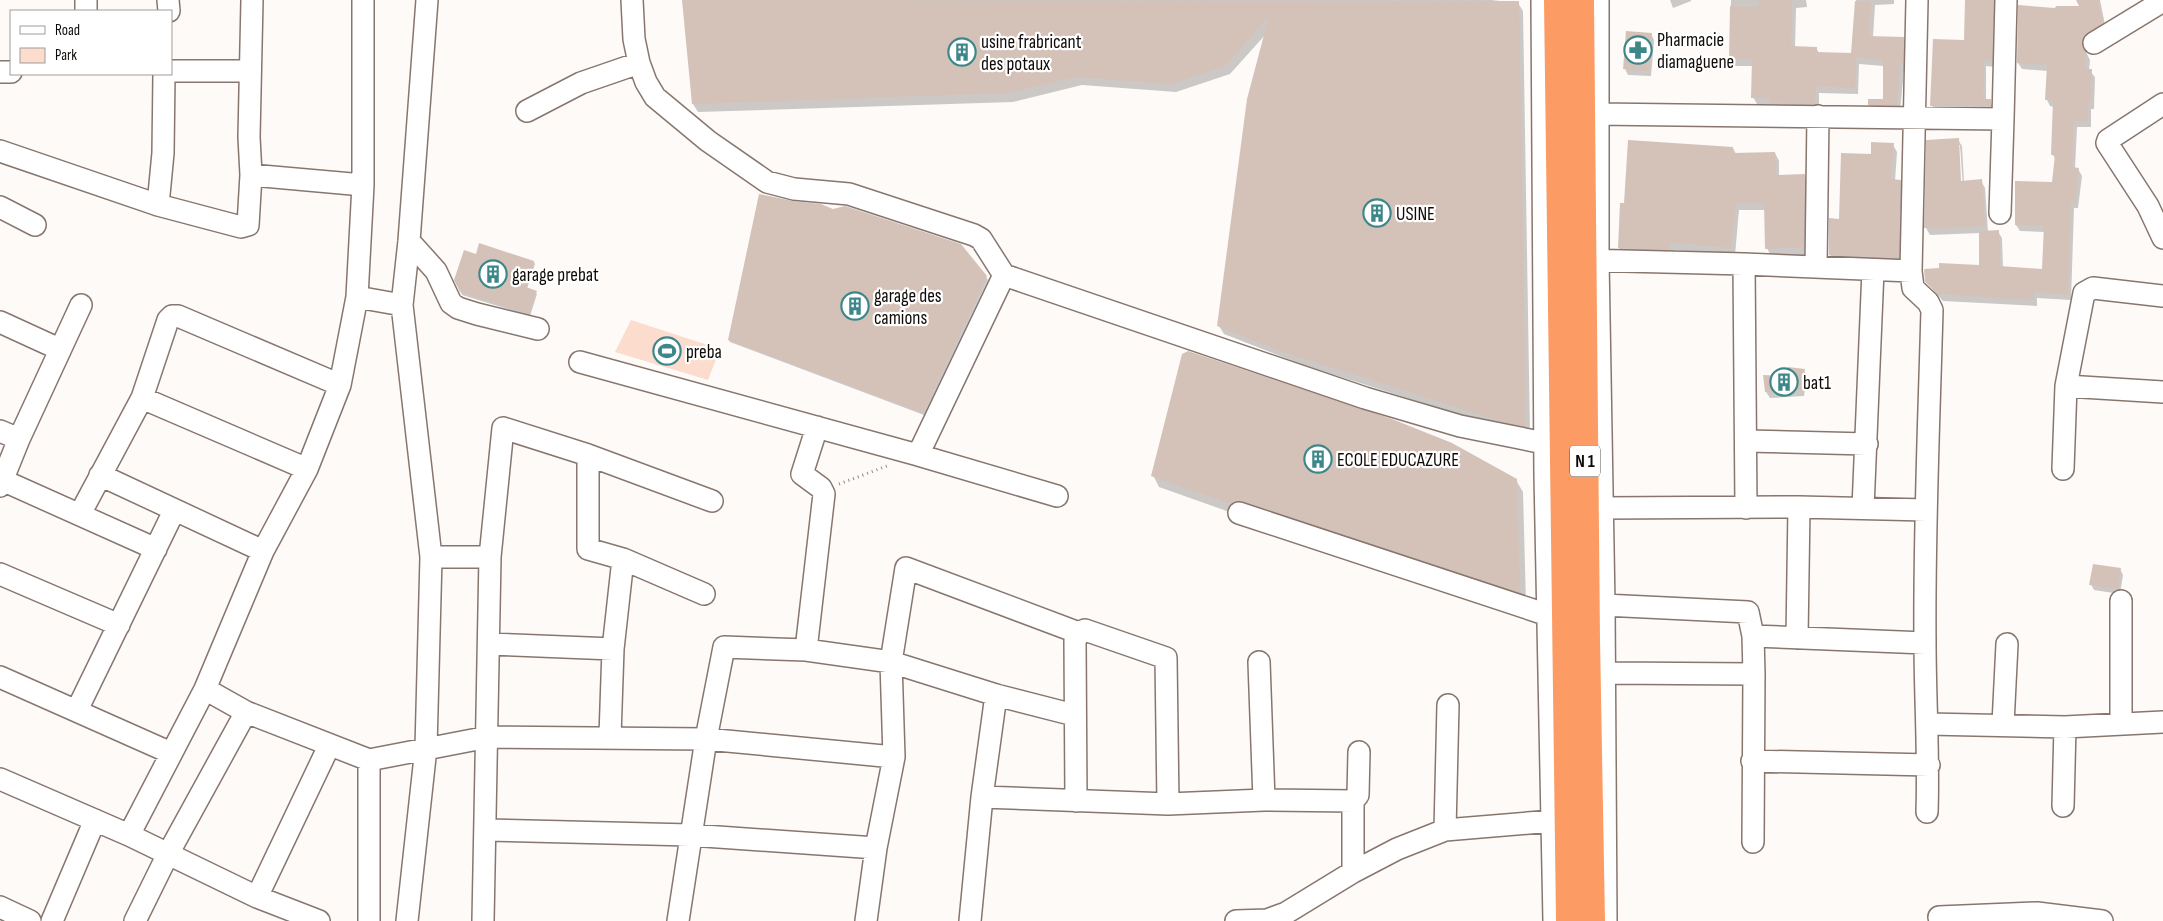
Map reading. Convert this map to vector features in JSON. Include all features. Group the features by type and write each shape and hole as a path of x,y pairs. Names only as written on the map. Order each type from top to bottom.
{"highway":[{"name":"N 1","path":"1558,0 1555,446 1570,921"},
{"name":"N 1","path":"1580,0 1591,260 1586,639 1591,921"}],"street":[{"path":"0,150 158,205 245,226 250,222 251,176 249,137 252,0"},
{"path":"129,835 206,689 263,551 307,469 340,385 357,297 363,185 362,0"},
{"path":"407,921 426,748 431,557 402,305 409,241 427,0"},
{"path":"632,0 634,39 639,63 646,82 655,97 708,142 767,182 794,188 849,194 974,235 981,239 1004,275 1365,398 1460,426 1555,446"},
{"path":"1542,0 1555,446 1548,615 1554,921"},
{"path":"1598,0 1597,114 1591,260 1603,508 1606,921"},
{"path":"1917,0 1911,271 1913,288 1928,302 1932,310 1926,510 1925,643 1929,765 1927,812"},
{"path":"2000,213 2006,0"},
{"path":"2094,42 2163,1"},
{"path":"526,111 581,83 639,63"},
{"path":"172,71 250,71"},
{"path":"158,205 163,153 164,75"},
{"path":"2161,109 2108,140 2108,143 2148,206 2163,238"},
{"path":"1597,114 2003,119"},
{"path":"1816,267 1818,116"},
{"path":"251,176 363,185"},
{"path":"0,207 35,225"},
{"path":"409,241 436,271 451,303 477,314 538,329"},
{"path":"1591,260 1911,271"},
{"path":"1744,264 1747,441 1746,508"},
{"path":"1862,508 1867,444 1873,270"},
{"path":"918,455 1004,275"},
{"path":"2063,469 2066,386 2084,293 2088,289 2163,296"},
{"path":"357,297 402,305"},
{"path":"81,306 59,350 9,435 1,483 80,514 156,549"},
{"path":"80,514 142,398 168,320 172,316 178,316 340,385"},
{"path":"0,322 59,350"},
{"path":"580,362 918,455 1057,496"},
{"path":"2066,386 2163,392"},
{"path":"142,398 307,469"},
{"path":"806,650 821,530 823,490 802,474 817,427"},
{"path":"483,921 490,557 503,428 588,455 712,501"},
{"path":"1747,441 1867,444"},
{"path":"588,455 588,549 623,559 704,594"},
{"path":"100,475 263,551"},
{"path":"1603,508 1799,507 1926,510"},
{"path":"1797,638 1799,507"},
{"path":"76,710 174,511"},
{"path":"1239,513 1548,615"},
{"path":"431,557 490,557"},
{"path":"610,736 613,649 623,559"},
{"path":"866,921 876,848 894,757 891,662 906,568 1079,633"},
{"path":"0,574 119,625"},
{"path":"2121,601 2121,724"},
{"path":"1604,605 1744,611 1750,616 1753,636 1754,674 1753,842"},
{"path":"1076,801 1075,641 1079,633 1085,630 1166,658 1168,804"},
{"path":"1753,636 1925,643"},
{"path":"489,644 613,649"},
{"path":"2003,724 2007,644"},
{"path":"678,921 706,739 724,647 806,650 891,662 996,695 1074,716"},
{"path":"1259,662 1264,800"},
{"path":"1605,674 1754,674"},
{"path":"0,677 171,753"},
{"path":"206,689 246,712 369,760 488,737 610,736 706,739 894,757"},
{"path":"970,921 982,797 996,695"},
{"path":"1445,830 1448,705"},
{"path":"134,921 168,854 246,712"},
{"path":"1928,724 2003,724 2065,727 2163,722"},
{"path":"2063,806 2065,727"},
{"path":"257,897 329,746"},
{"path":"982,797 1168,804 1264,800 1352,801 1358,795 1359,752"},
{"path":"369,760 369,921"},
{"path":"1752,761 1929,765"},
{"path":"0,779 129,835 257,897 319,921"},
{"path":"1352,801 1353,872"},
{"path":"52,921 95,820"},
{"path":"1236,921 1266,920 1286,913 1353,872 1398,849 1445,830 1552,820"},
{"path":"485,830 690,835 876,848"},
{"path":"0,907 30,921"},
{"path":"1939,917 2037,912 2102,921"}],"path":[{"path":"823,490 918,455"}],"green space":[{"name":"preba","path":"631,320 720,349 708,380 615,352"}],"building":[{"name":"USINE","path":"682,0 1519,1 1526,427 1506,423 1280,351 1217,326 1247,99 1269,16 1225,66 1171,84 1076,77 1008,93 692,104"},
{"path":"1758,0 1792,0 1791,46 1817,47 1817,52 1851,53 1855,1 1871,2 1869,36 1904,37 1903,63 1900,63 1897,105 1868,105 1868,99 1883,99 1883,60 1856,57 1855,88 1816,86 1815,104 1770,103 1770,98 1751,98 1752,59 1729,59 1730,6 1759,7"},
{"path":"1965,0 1994,0 1992,61 1984,60 1983,99 1991,99 1991,106 1930,106 1933,39 1964,40"},
{"path":"2076,0 2098,0 2103,23 2087,33 2082,43 2086,52 2086,69 2092,69 2091,102 2088,102 2088,121 2074,121 2072,167 2079,168 2075,202 2071,202 2068,294 2034,292 2034,300 1938,294 1938,291 1935,291 1925,282 1924,269 1939,268 1939,263 1979,265 1979,231 1999,230 2000,266 2042,269 2044,225 2015,225 2015,181 2052,182 2055,155 2051,155 2053,100 2045,100 2047,65 2017,63 2018,5 2055,8 2056,6 2079,6"},
{"path":"1626,31 1652,33 1649,71 1623,69"},
{"path":"1959,138 1961,181 1982,179 1985,226 1924,228 1926,140"},
{"path":"1628,140 1733,147 1733,153 1775,152 1776,175 1805,174 1804,247 1765,249 1764,203 1736,203 1731,248 1670,242 1670,250 1618,248 1620,203 1624,203"},
{"path":"1871,142 1894,143 1891,179 1901,180 1899,258 1829,255 1829,218 1839,219 1841,153 1871,154"},
{"name":"garage des camions","path":"759,194 821,204 833,209 845,206 961,244 987,276 923,413 728,340"},
{"name":"garage prebat","path":"479,243 534,261 526,287 537,291 529,314 460,292 454,280 464,250 476,254"},
{"name":"ECOLE EDUCAZURE","path":"1188,351 1392,419 1452,443 1517,479 1520,593 1243,501 1231,504 1151,476 1182,354"},
{"name":"bat1","path":"1788,367 1805,369 1802,390 1765,392 1763,375 1786,376"},
{"path":"2093,564 2121,568 2118,589 2089,585"}],"place":[{"name":"Pharmacie diamaguene","path":"1638,50"},
{"name":"usine frabricant des potaux","path":"962,52"},
{"name":"USINE","path":"1377,213"},
{"name":"garage prebat","path":"493,274"},
{"name":"garage des camions","path":"855,306"},
{"name":"preba","path":"667,351"},
{"name":"bat1","path":"1784,382"},
{"name":"ECOLE EDUCAZURE","path":"1318,459"}]}
